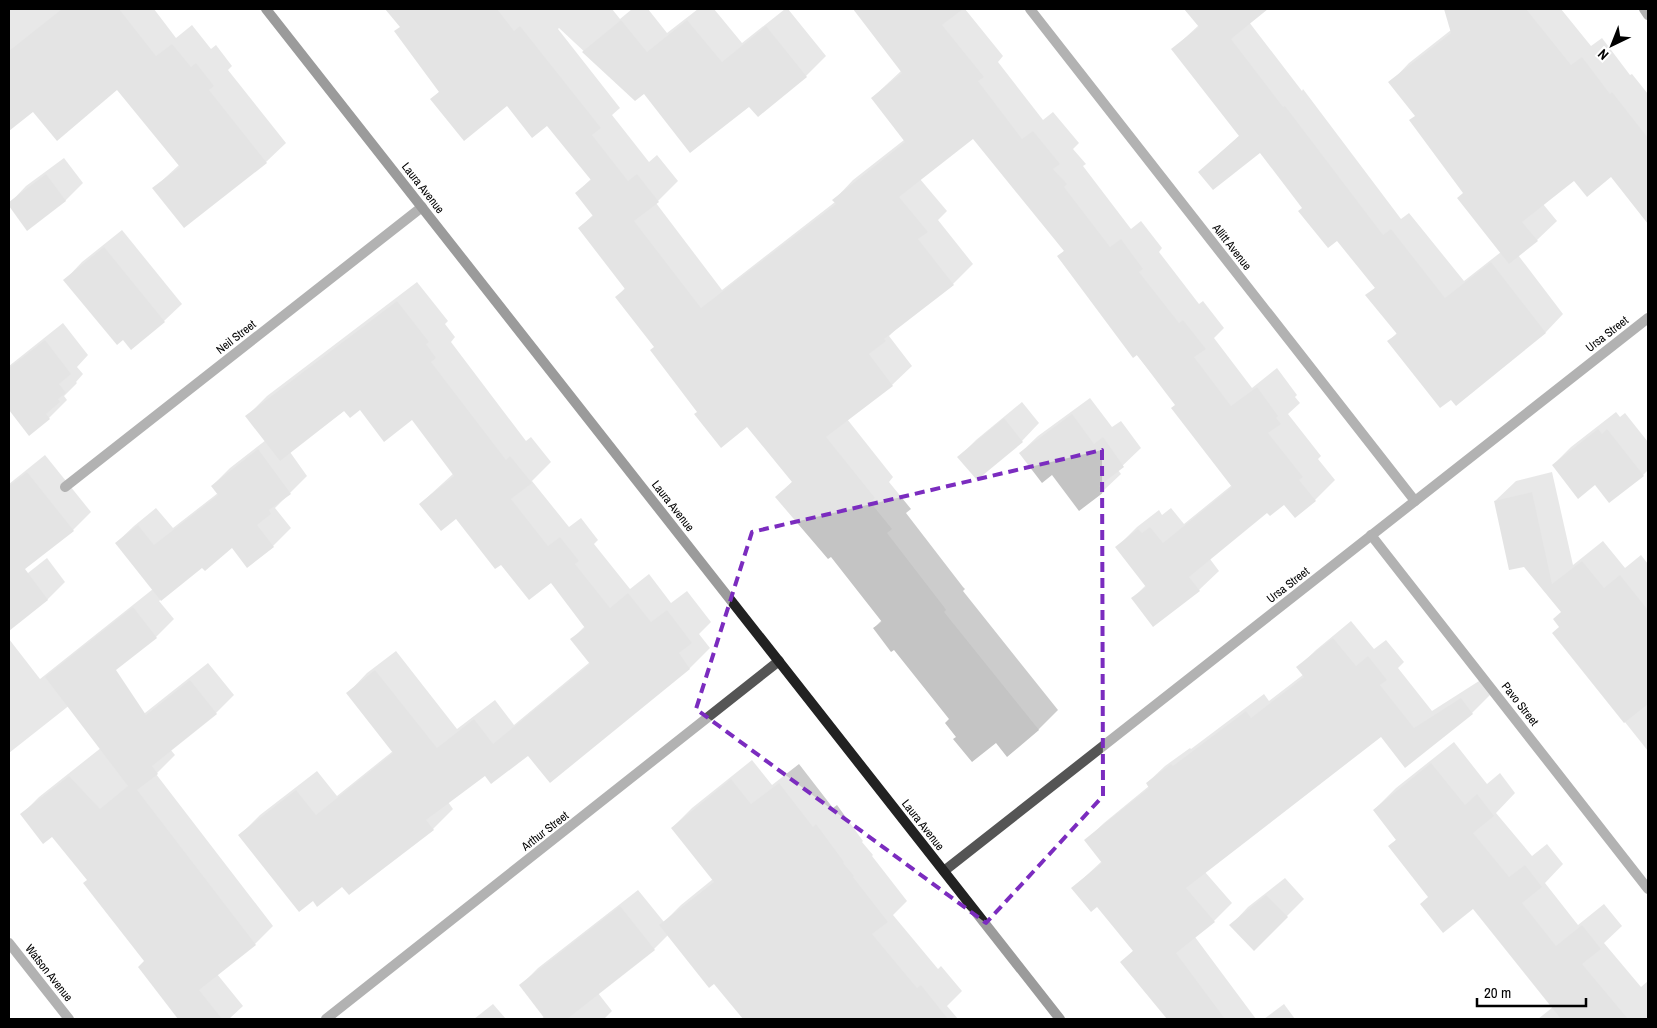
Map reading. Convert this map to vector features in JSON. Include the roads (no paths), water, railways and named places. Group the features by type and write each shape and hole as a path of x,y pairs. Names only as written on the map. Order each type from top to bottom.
{"street":[{"name":"Laura Avenue","path":"266,9 1060,1019"},
{"name":"Allitt Avenue","path":"1030,9 1415,501"},
{"path":"1644,9 1648,15"},
{"name":"Neil Street","path":"66,487 422,207"},
{"name":"Ursa Street","path":"944,871 1648,318"},
{"name":"Pavo Street","path":"1371,535 1648,889"},
{"name":"Arthur Street","path":"326,1019 779,661"},
{"name":"Watson Avenue","path":"9,943 69,1019"}]}
